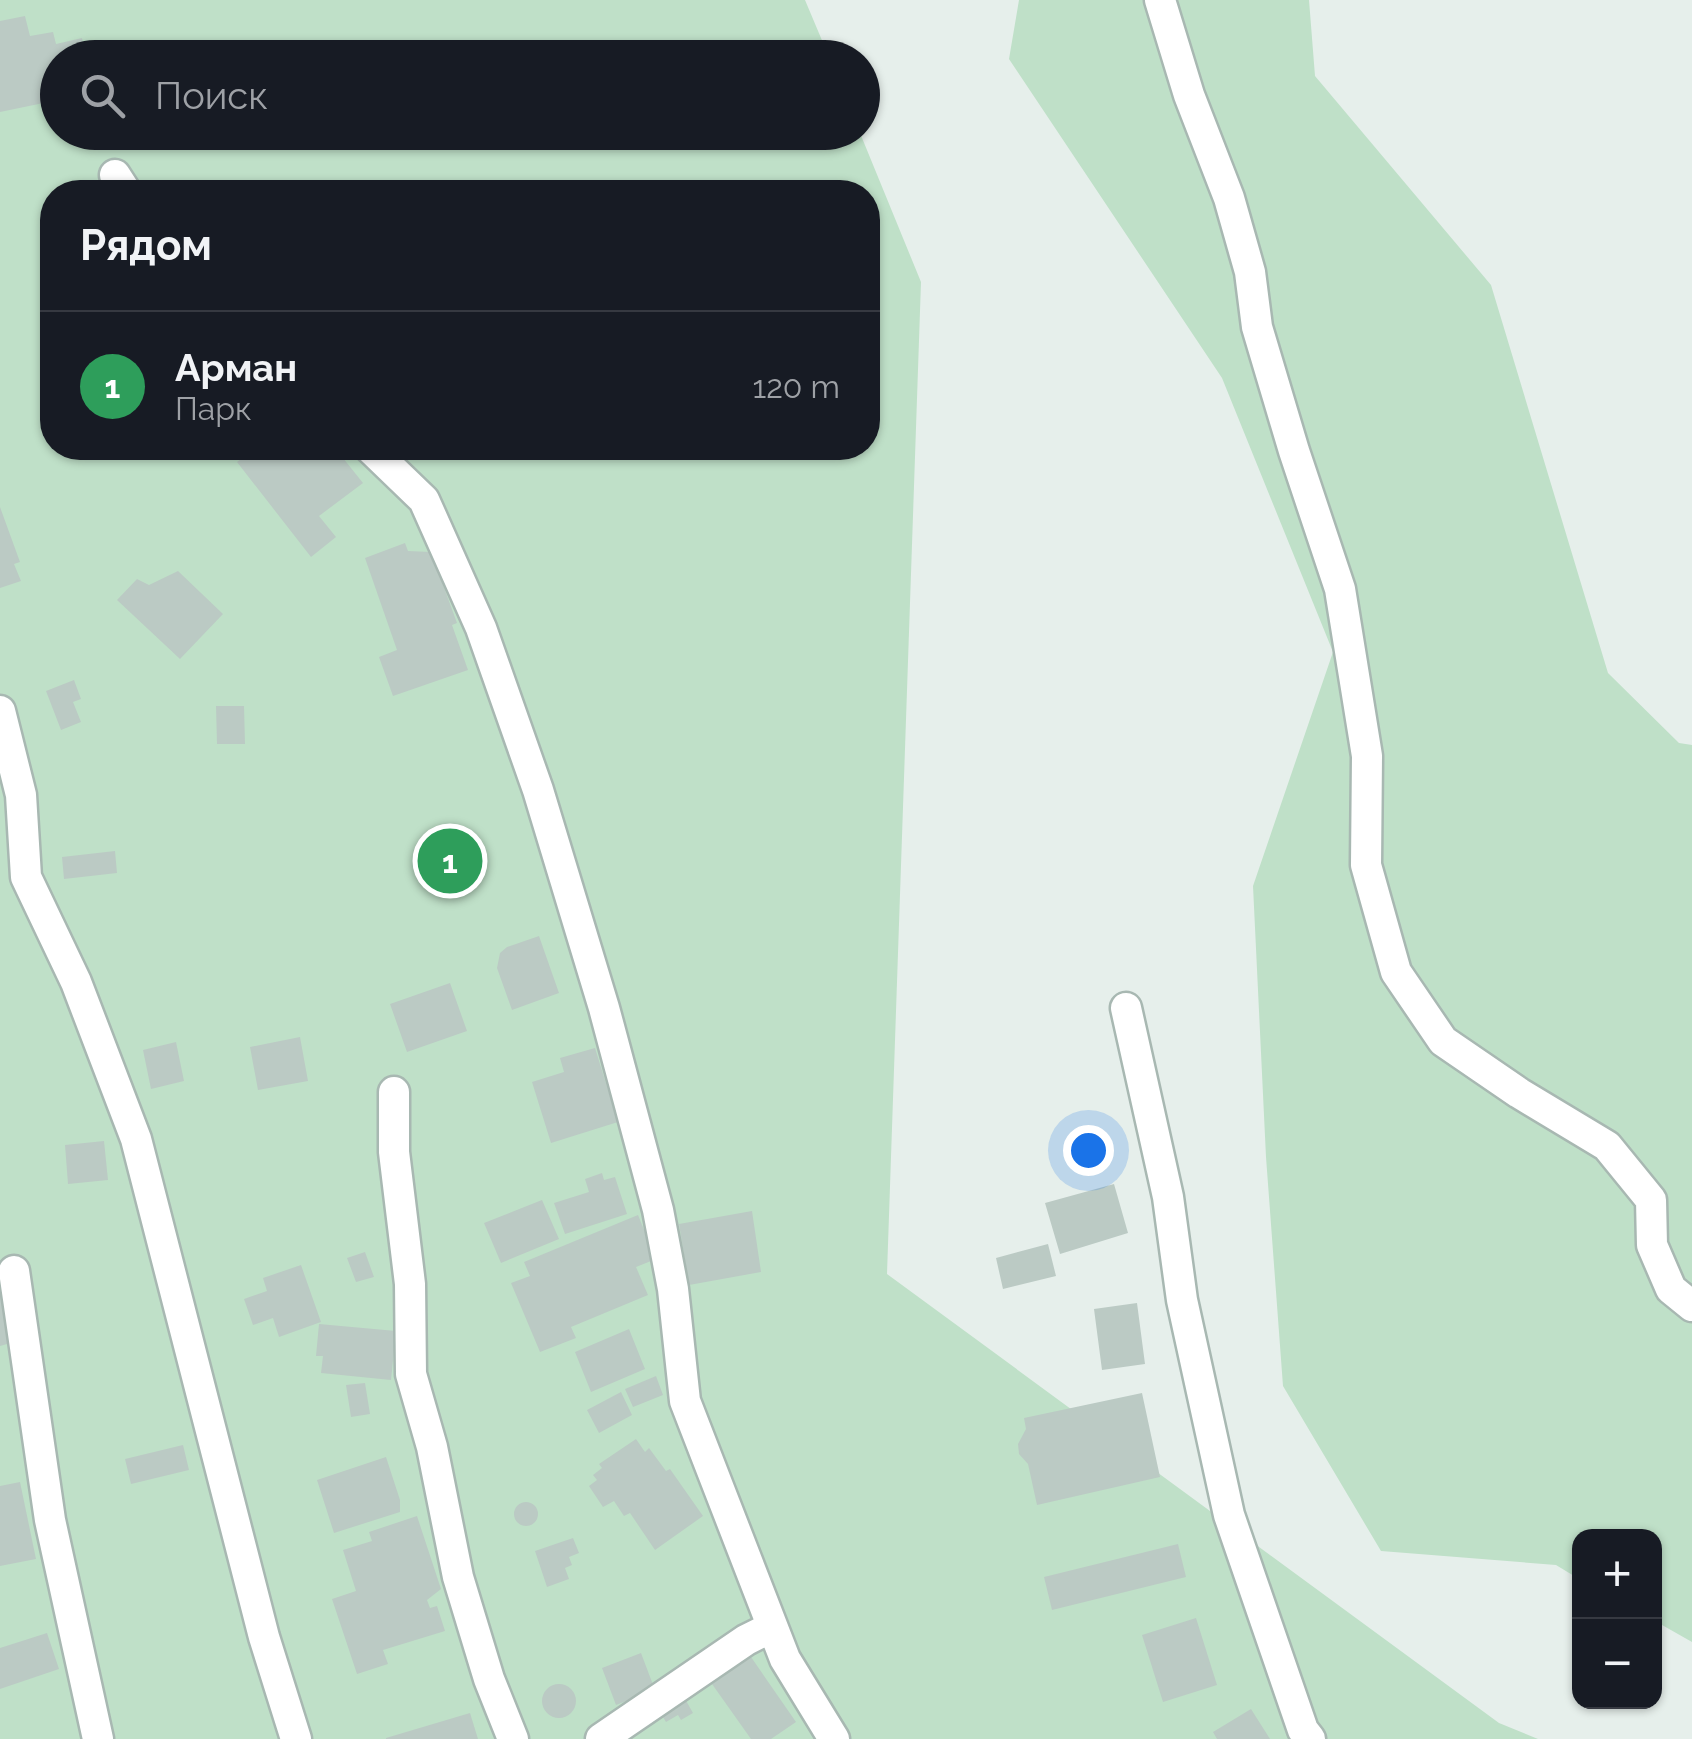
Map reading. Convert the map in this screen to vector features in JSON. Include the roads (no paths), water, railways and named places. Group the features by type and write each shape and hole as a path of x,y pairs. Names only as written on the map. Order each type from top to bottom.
{"street":[{"path":"1160,0 1188,95 1228,198 1250,272 1262,345 1340,588 1367,756 1366,865 1396,972 1443,1041 1607,1146 1652,1200 1652,1245 1671,1289 1692,1306"},
{"path":"382,460 424,500 481,628 538,790 604,1008 658,1210 673,1289 685,1401 785,1659 834,1739"},
{"path":"0,711 21,795 26,877 76,982 136,1139 264,1637 296,1739"},
{"path":"1126,1008 1168,1198 1182,1300 1230,1515 1267,1630 1303,1730 1310,1739"},
{"path":"394,1092 394,1152 410,1284 412,1374 432,1448 458,1577 489,1680 513,1739"},
{"path":"14,1271 50,1520 98,1739"},
{"path":"601,1739 746,1640 772,1627"}],"place":[{"name":"Арман","path":"450,861"}]}
